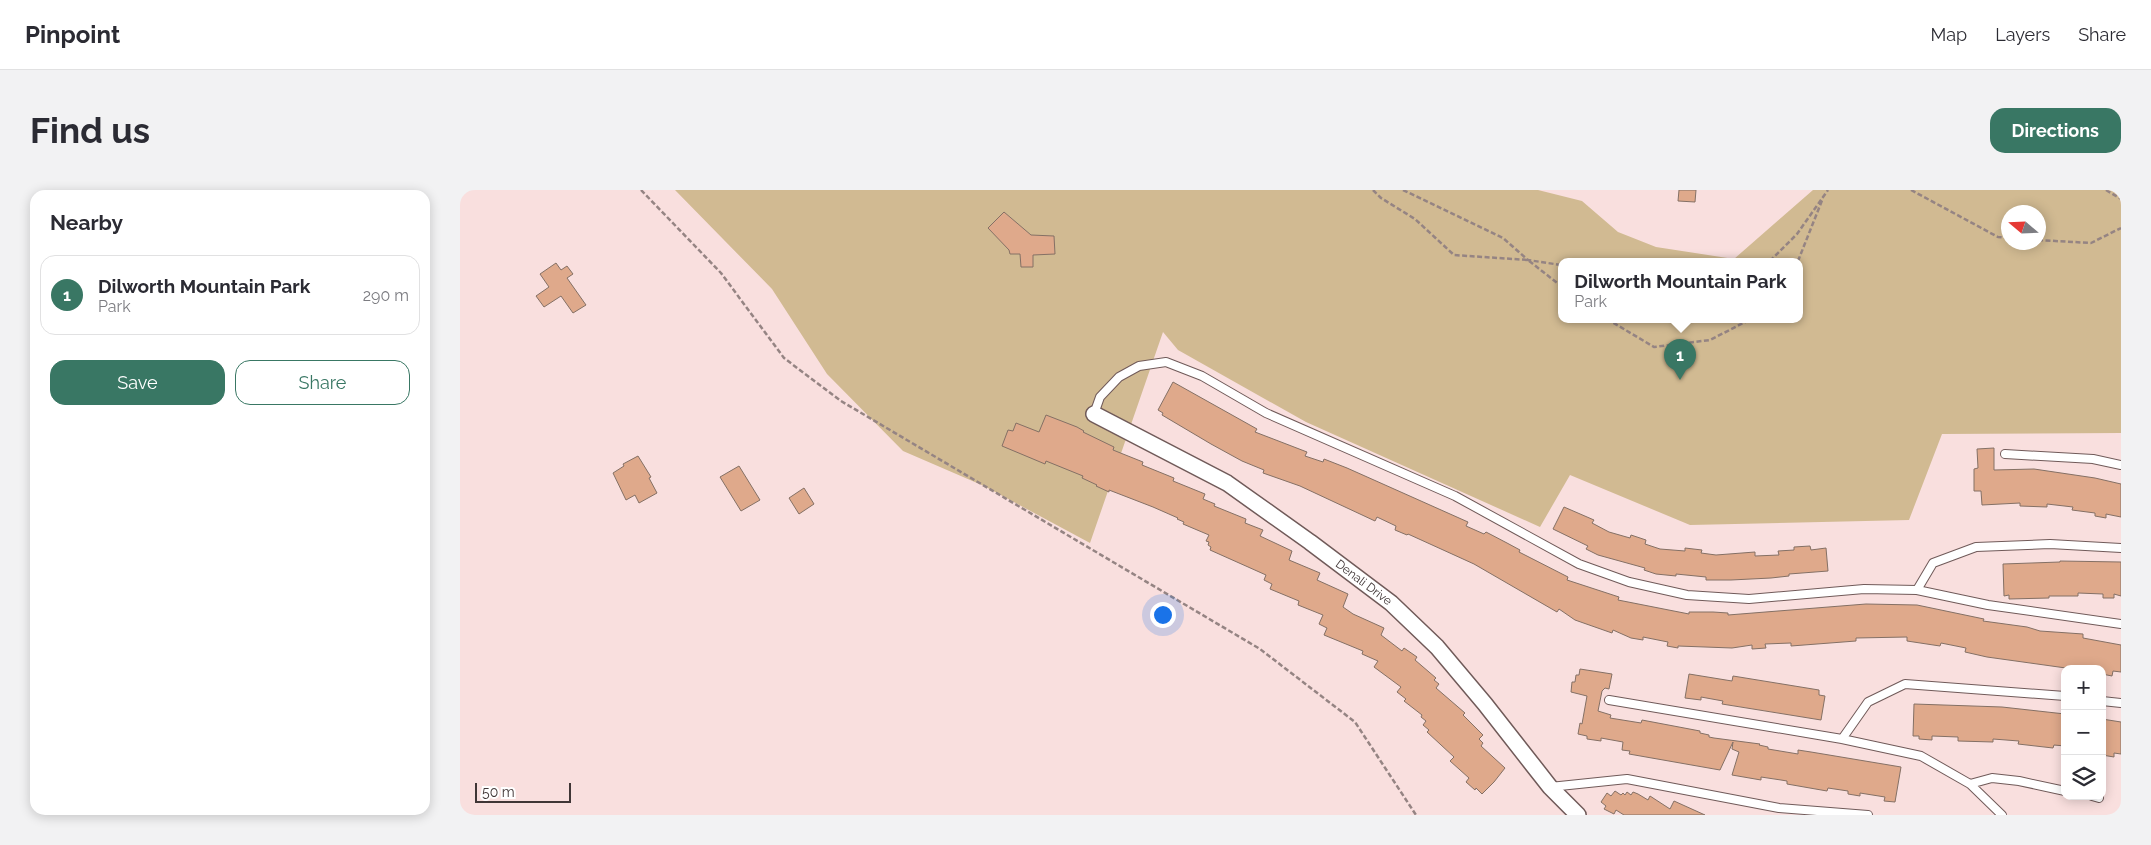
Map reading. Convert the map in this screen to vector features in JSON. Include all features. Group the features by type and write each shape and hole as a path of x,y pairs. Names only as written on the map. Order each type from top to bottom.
{"street":[{"name":"Denali Drive","path":"1094,414 1227,483 1391,603 1449,662 1485,704 1550,787 1578,815"}],"lane":[{"path":"1094,414 1100,397 1119,377 1139,366 1166,362 1202,376 1266,413 1455,496 1579,564 1629,582 1686,595 1749,599 1864,589 1917,590 1988,605 2121,624"},
{"path":"2005,454 2093,459 2121,465"},
{"path":"1917,590 1933,563 1976,547 2050,544 2121,548"},
{"path":"1842,739 1868,702 1905,684 2061,696"},
{"path":"1609,700 1842,739 1920,756 1970,784 2002,815"},
{"path":"2106,701 2121,703"},
{"path":"1970,784 1992,778 2018,781 2061,790"},
{"path":"1550,787 1627,779 1779,808 1868,815"}],"path":[{"path":"641,190 721,273 784,358 841,401 1260,649 1355,722 1416,815"},
{"path":"1373,190 1381,198 1414,219 1454,255 1528,260 1558,265"},
{"path":"1403,190 1503,238 1558,284"},
{"path":"1911,190 1972,224 2001,237"},
{"path":"2106,190 2121,198"},
{"path":"1773,258 1796,234 1826,191"},
{"path":"1799,258 1826,191"},
{"path":"2046,240 2091,243 2121,228"},
{"path":"1614,323 1654,347 1710,340 1743,323"}],"shaded area":[{"path":"675,190 1538,190 1582,201 1618,232 1656,247 1728,258 1558,258 1558,323 1803,323 1803,258 1735,258 1813,190 2121,190 2121,433 1942,434 1909,520 1690,525 1570,475 1540,527 1306,422 1178,350 1163,332 1090,543 984,486 903,451 827,374 772,289"}],"building":[{"path":"1679,190 1696,190 1695,202 1678,201"},
{"path":"1004,212 1031,235 1054,236 1055,254 1033,255 1033,267 1021,267 1020,254 1010,254 1009,250 988,228"},
{"path":"556,263 561,270 567,266 573,274 567,278 586,305 573,313 561,296 544,307 536,296 549,287 540,274"},
{"path":"1173,382 1257,429 1255,432 1307,452 1305,456 1323,462 1324,459 1347,468 1468,522 1466,526 1484,534 1486,532 1507,543 1520,550 1519,552 1568,577 1567,580 1619,597 1618,600 1689,614 1689,612 1713,612 1728,613 1728,615 1866,604 1917,605 1984,619 1983,621 2027,627 2040,631 2083,634 2083,638 2121,645 2121,672 2113,671 2112,676 2106,675 2106,665 2061,665 2061,667 1987,657 1965,652 1966,648 1941,643 1940,646 1907,641 1907,637 1856,638 1856,641 1791,646 1791,643 1765,644 1766,648 1752,649 1752,645 1732,648 1678,646 1678,648 1667,646 1668,642 1643,637 1643,640 1631,638 1613,630 1612,633 1575,620 1559,609 1557,612 1474,564 1395,530 1396,526 1377,517 1375,521 1300,486 1263,473 1264,470 1242,461 1211,444 1162,415 1163,413 1158,410"},
{"path":"1046,415 1077,427 1083,432 1114,447 1113,450 1143,462 1142,465 1174,478 1173,481 1205,494 1203,499 1215,504 1214,506 1246,519 1245,523 1263,530 1260,536 1292,551 1289,560 1320,573 1317,580 1348,594 1343,607 1353,614 1384,628 1381,635 1402,651 1404,648 1417,657 1415,660 1436,678 1434,680 1439,684 1436,688 1465,713 1463,715 1483,735 1479,739 1483,743 1481,746 1505,768 1494,782 1482,794 1476,788 1475,790 1466,782 1469,778 1450,761 1454,757 1427,732 1429,730 1423,725 1426,721 1421,717 1422,715 1404,701 1406,699 1397,692 1401,687 1374,667 1378,661 1362,654 1363,651 1324,635 1327,628 1319,624 1323,615 1298,605 1299,601 1270,589 1272,584 1264,580 1266,575 1210,550 1209,542 1206,541 1209,535 1183,524 1184,522 1178,518 1153,507 1096,486 1082,478 1083,476 1046,461 1045,464 1002,446 1008,430 1013,431 1016,423 1039,432"},
{"path":"1994,448 1994,470 2034,469 2121,484 2121,517 2106,514 2106,518 2095,516 2095,513 2072,510 2073,507 2047,504 2047,507 2020,506 2020,503 1982,505 1981,491 1974,491 1974,469 1978,468 1977,449"},
{"path":"638,456 651,477 649,478 657,493 639,503 635,495 626,500 613,473 624,466 623,464"},
{"path":"739,466 760,500 741,511 720,477"},
{"path":"804,488 814,504 799,514 789,498"},
{"path":"1564,507 1594,520 1592,523 1609,532 1630,538 1631,535 1646,540 1645,544 1660,549 1685,551 1685,548 1702,550 1701,553 1716,555 1755,552 1755,556 1779,555 1778,551 1794,550 1794,547 1810,546 1811,550 1826,548 1828,571 1789,574 1789,576 1771,578 1731,580 1706,580 1706,577 1656,574 1644,570 1645,568 1598,555 1586,549 1588,546 1553,529"},
{"path":"2060,561 2121,562 2121,596 2114,594 2114,598 2103,598 2103,594 2078,593 2078,596 2009,599 2009,595 2004,596 2003,564"},
{"path":"1580,669 1612,674 1609,689 1605,688 1602,691 1598,711 1611,715 1610,718 1641,723 1642,720 1700,731 1700,733 1709,735 1709,737 1760,744 1768,747 1768,749 1798,754 1798,750 1901,767 1895,802 1884,801 1885,797 1860,793 1860,796 1848,794 1848,791 1828,788 1827,791 1787,784 1787,781 1781,780 1761,777 1761,780 1732,775 1739,752 1732,749 1733,742 1720,770 1629,754 1630,751 1622,750 1623,742 1601,738 1601,741 1587,739 1587,736 1578,734 1580,723 1582,724 1587,696 1571,692 1572,682 1575,682 1576,675 1579,675"},
{"path":"1689,674 1732,681 1733,676 1819,690 1819,695 1825,696 1821,720 1722,704 1723,701 1701,697 1701,700 1685,698"},
{"path":"1914,704 2002,707 2061,714 2061,746 2054,745 2053,748 2018,744 2019,741 1993,739 1993,742 1958,741 1958,737 1932,736 1932,740 1919,739 1919,736 1913,736"},
{"path":"2106,720 2121,722 2121,754 2114,753 2114,757 2106,756"},
{"path":"1615,791 1621,795 1623,793 1625,795 1627,792 1631,795 1633,792 1648,800 1650,796 1670,809 1674,801 1705,815 1624,815 1616,810 1614,814 1604,809 1606,806 1601,802 1607,793 1611,796"}],"place":[{"name":"Dilworth Mountain Park","path":"1680,380"}]}
